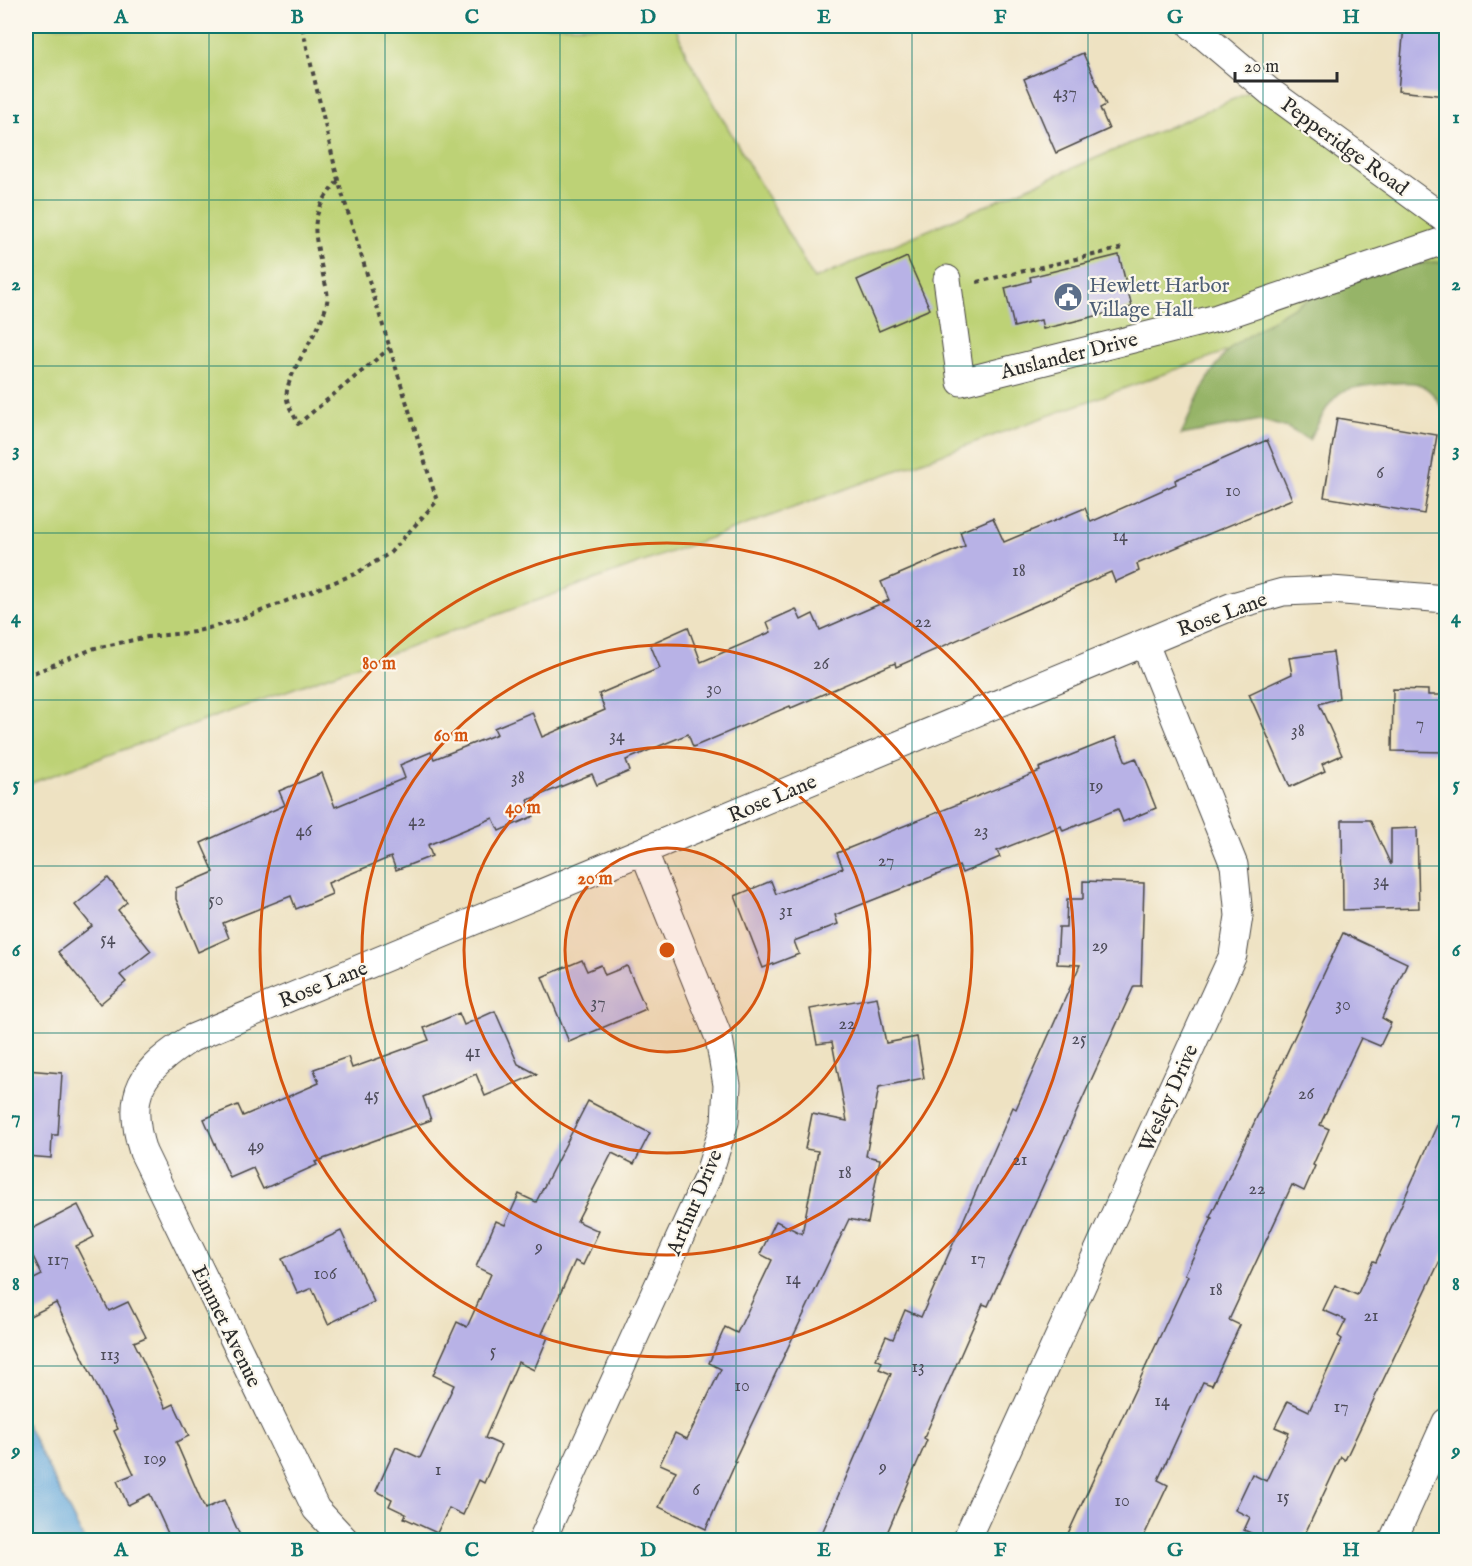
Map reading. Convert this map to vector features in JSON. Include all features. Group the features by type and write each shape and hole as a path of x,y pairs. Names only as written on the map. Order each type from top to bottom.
{"street":[{"name":"Pepperidge Road","path":"1191,26 1269,91 1446,226"},
{"name":"Auslander Drive","path":"947,284 961,382 1217,318 1446,226"},
{"name":"Rose Lane","path":"134,1100 145,1074 165,1055 192,1038 1233,606 1283,592 1331,590 1446,599"},
{"name":"Wesley Drive","path":"966,1540 1233,955 1239,916 1234,865 1145,644"},
{"name":"Arthur Drive","path":"542,1540 708,1176 726,1122 727,1085 719,1038 644,852"},
{"name":"Emmet Avenue","path":"134,1100 136,1130 143,1152 316,1509 345,1540"},
{"path":"1393,1540 1446,1422"}],"path":[{"path":"26,676 94,648 148,637 194,632 238,620 355,574 390,553 437,501 338,180 302,26"},
{"path":"338,180 322,200 316,216 315,234 328,299 323,321 296,366 287,389 286,399 298,424 390,348"},
{"path":"947,284 1123,248"}],"green space":[{"path":"26,26 675,26 686,54 814,279 1271,83 1446,218 1446,272 26,785"},
{"path":"1434,262 1446,263 1446,418 1442,407 1428,389 1412,383 1391,383 1354,388 1340,393 1326,409 1309,440 1288,428 1260,420 1181,435 1213,370 1228,351 1238,343 1278,316 1341,284 1385,271"}],"water":[{"path":"26,1423 84,1540 26,1540"}],"building":[{"path":"1404,26 1446,26 1446,96 1398,91"},
{"path":"1083,53 1106,105 1100,108 1109,129 1056,153 1024,79"},
{"name":"Hewlett Harbor Village Hall","path":"1119,255 1132,307 1043,329 1041,320 1014,327 1005,288 1031,281 1030,277"},
{"path":"907,257 930,309 879,331 857,280"},
{"path":"1337,418 1437,435 1424,514 1324,497"},
{"path":"1267,440 1292,499 1137,564 1139,571 1115,582 1111,572 896,667 895,663 693,747 688,734 626,760 630,771 597,785 592,774 528,800 534,816 499,831 493,818 428,845 432,856 396,870 391,857 328,883 332,894 296,909 291,896 223,923 229,938 198,952 176,899 176,888 214,872 201,843 285,805 279,791 322,773 335,807 405,778 400,765 431,752 434,759 497,734 494,728 532,712 542,737 605,710 599,694 660,668 650,644 688,627 701,662 771,632 767,622 796,609 801,620 813,614 820,630 889,600 881,582 965,546 960,532 993,518 1004,542 1085,508 1091,522 1176,484 1175,480"},
{"path":"1333,652 1339,698 1319,704 1342,755 1322,764 1325,771 1290,787 1249,694 1292,674 1289,658"},
{"path":"1393,689 1428,690 1428,695 1446,695 1446,752 1392,751"},
{"path":"1116,737 1126,762 1136,758 1156,808 1123,822 1118,809 1063,831 1061,826 997,851 1000,857 962,873 959,866 835,915 838,924 794,941 799,954 763,968 735,896 771,881 776,894 843,868 837,853 1040,771 1039,768"},
{"path":"1342,820 1370,820 1391,865 1391,829 1417,828 1419,908 1343,910"},
{"path":"108,878 127,902 118,910 151,951 120,975 126,982 100,1004 58,952 92,926 75,905"},
{"path":"1083,881 1144,883 1141,986 1134,986 988,1306 983,1304 924,1438 927,1440 884,1540 819,1540 891,1374 879,1369 882,1362 876,1359 886,1336 893,1339 905,1310 921,1317 1013,1107 1016,1109 1080,965 1057,964 1059,927 1066,927 1067,899 1083,899"},
{"path":"1343,933 1407,963 1382,1018 1391,1023 1380,1046 1361,1038 1320,1125 1329,1129 1304,1191 1292,1185 1229,1320 1240,1325 1212,1385 1203,1382 1158,1480 1168,1485 1142,1540 1065,1540 1188,1276 1185,1274 1212,1218 1210,1217"},
{"path":"582,960 587,971 601,965 605,975 627,966 646,1009 569,1042 542,977"},
{"path":"877,997 886,1043 917,1037 924,1078 879,1087 866,1156 880,1159 868,1223 849,1219 734,1461 736,1462 706,1529 659,1507 676,1471 660,1464 675,1433 687,1439 721,1369 709,1363 725,1327 737,1333 772,1260 760,1254 776,1221 802,1234 818,1151 805,1149 812,1114 847,1121 832,1042 817,1044 810,1009"},
{"path":"495,1011 518,1064 537,1074 485,1096 476,1074 423,1097 431,1120 315,1162 317,1165 263,1189 253,1168 230,1178 204,1119 238,1105 243,1116 319,1083 314,1069 348,1057 352,1068 429,1040 424,1028 459,1013 464,1025"},
{"path":"26,1070 62,1073 58,1135 52,1135 51,1158 26,1156"},
{"path":"588,1101 650,1133 634,1164 612,1153 577,1221 599,1231 583,1265 575,1261 542,1334 548,1337 534,1370 518,1362 485,1438 501,1445 484,1483 479,1480 463,1515 449,1508 437,1533 404,1518 406,1514 389,1506 392,1499 376,1491 396,1447 420,1458 454,1385 433,1375 457,1322 467,1327 491,1274 476,1267 496,1221 505,1225 519,1194 536,1202"},
{"path":"1446,1105 1446,1248 1345,1460 1341,1457 1302,1540 1267,1540 1244,1530 1250,1517 1235,1510 1252,1474 1266,1481 1289,1433 1275,1427 1288,1401 1309,1411 1342,1339 1338,1336 1346,1320 1323,1310 1335,1285 1357,1295 1373,1261 1376,1262"},
{"path":"78,1205 94,1237 76,1246 109,1311 128,1302 146,1337 134,1342 166,1408 174,1404 189,1436 176,1442 205,1509 224,1500 242,1540 171,1540 150,1494 128,1505 117,1481 134,1474 114,1431 118,1429 56,1303 26,1318 26,1283 42,1275 26,1242 26,1232"},
{"path":"341,1231 374,1302 328,1324 312,1288 298,1294 282,1259"}],"place":[{"name":"Hewlett Harbor Village Hall","path":"1068,297"}]}
